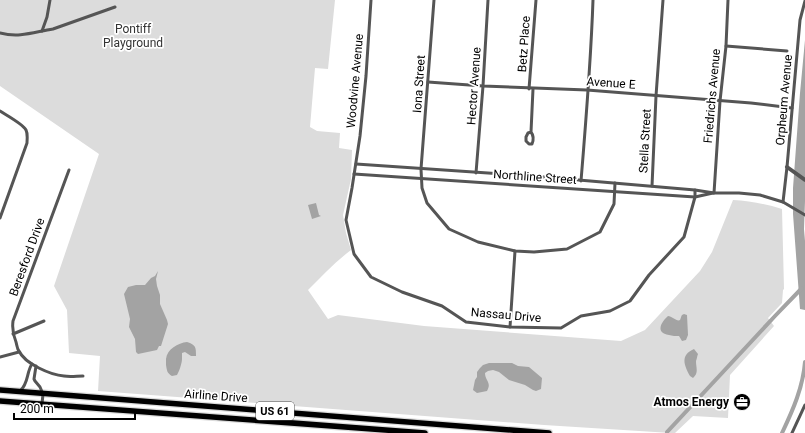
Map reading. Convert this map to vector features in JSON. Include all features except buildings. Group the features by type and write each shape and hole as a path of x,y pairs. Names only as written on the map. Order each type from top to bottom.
{"highway":[{"name":"Airline Drive","path":"0,390 549,433"},
{"path":"113,399 113,410"},
{"name":"Airline Drive","path":"0,401 426,433"},
{"path":"200,405 200,416"},
{"path":"388,430 389,420"}],"street":[{"path":"42,31 47,17 50,0"},
{"name":"Woodvine Avenue","path":"356,164 366,76 371,0"},
{"name":"Iona Street","path":"434,0 421,169 422,188 427,203 449,229 478,242 515,251 534,252 567,249 600,232 614,204 615,183"},
{"name":"Hector Avenue","path":"476,173 488,0"},
{"name":"Betz Place","path":"531,132 531,89 536,0"},
{"path":"581,181 587,90 591,60 593,0"},
{"name":"Stella Street","path":"652,186 662,0"},
{"name":"Friedrichs Avenue","path":"714,192 720,102 726,46 728,0"},
{"name":"Orpheum Avenue","path":"783,202 800,20 805,1"},
{"path":"0,33 21,36 36,33 53,29 115,7"},
{"path":"726,46 787,51"},
{"name":"Avenue E","path":"428,82 531,89 587,90 720,102 751,103 792,108"},
{"path":"0,111 23,127 28,136 27,143 0,215"},
{"name":"Northline Street","path":"356,164 615,183 714,192 739,192 760,195 783,202 805,215"},
{"name":"Nassau Drive","path":"356,164 346,220 354,254 371,277 402,292 442,306 466,322 510,327 561,328 581,316 610,311 630,302 649,275 684,237 696,190"},
{"path":"787,167 805,180"},
{"name":"Beresford Drive","path":"69,170 12,327 19,352 24,359 49,373 64,376 83,376"},
{"name":"Northline Street","path":"354,174 695,197 714,192"},
{"path":"510,327 515,251"},
{"path":"13,334 44,322"},
{"path":"0,357 19,352"},
{"path":"19,392 26,383 28,372 32,364"},
{"path":"36,366 34,374 35,382 40,387 43,394 42,404"},
{"path":"792,433 805,405"}],"green space":[{"name":"Pontiff Playground","path":"0,0 335,0 328,69 315,68 310,127 317,131 340,133 339,148 352,150 351,179 343,215 351,250 334,264 308,290 328,319 338,315 424,326 621,341 645,330 700,271 712,252 733,200 758,203 782,209 784,289 782,303 768,318 774,326 730,375 728,418 693,416 675,433 544,425 98,391 100,356 69,353 67,310 54,286 99,154 0,86"}],"shaded area":[{"path":"805,40 805,310 800,309 793,214 793,188"},
{"path":"316,203 319,215 321,216 312,219 308,205"},
{"path":"158,271 156,279 160,295 160,304 168,324 161,346 159,346 157,350 138,354 136,352 135,339 129,327 130,319 124,294 128,287 145,285 155,276"},
{"path":"684,314 687,315 688,335 686,340 682,341 679,336 665,334 662,332 661,327 663,321 668,316 676,320 680,320"},
{"path":"187,342 195,347 196,356 191,356 185,352 182,353 182,363 179,372 177,375 172,376 169,374 166,365 168,352 174,347"},
{"path":"694,349 698,354 696,361 697,372 693,378 690,376 684,361 687,354"},
{"path":"489,363 512,363 518,366 529,367 542,378 541,389 536,391 533,390 525,385 509,380 499,372 493,370 485,373 489,383 487,391 477,393 473,390 477,372 483,365"}],"waterway":[{"path":"667,432 802,288"},
{"path":"782,433 797,398 805,362"}],"place":[{"name":"Atmos Energy","path":"742,402"}]}
